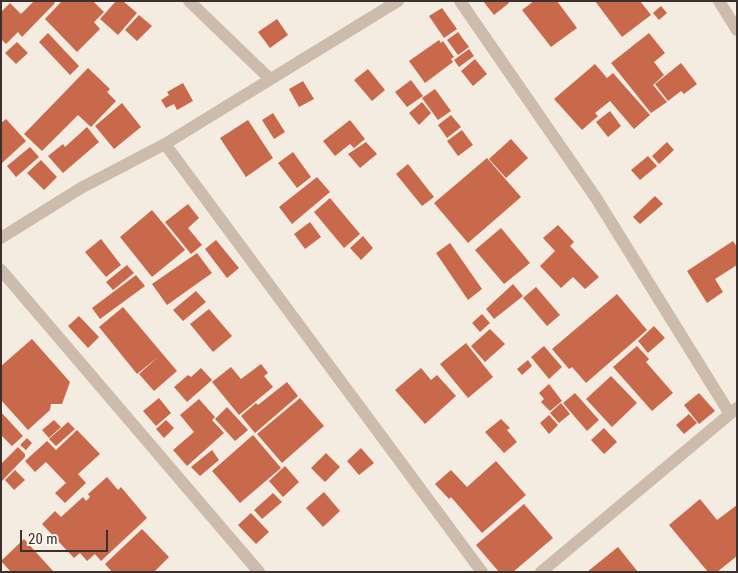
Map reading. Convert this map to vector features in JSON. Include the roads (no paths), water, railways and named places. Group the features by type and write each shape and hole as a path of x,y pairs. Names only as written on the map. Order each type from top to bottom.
{"street":[{"path":"189,1 270,79"},
{"path":"1,238 81,188 164,144 398,1"},
{"path":"460,1 596,198 733,411 541,572"},
{"path":"719,1 737,30"},
{"path":"164,144 482,572"},
{"path":"1,270 259,572"}]}
